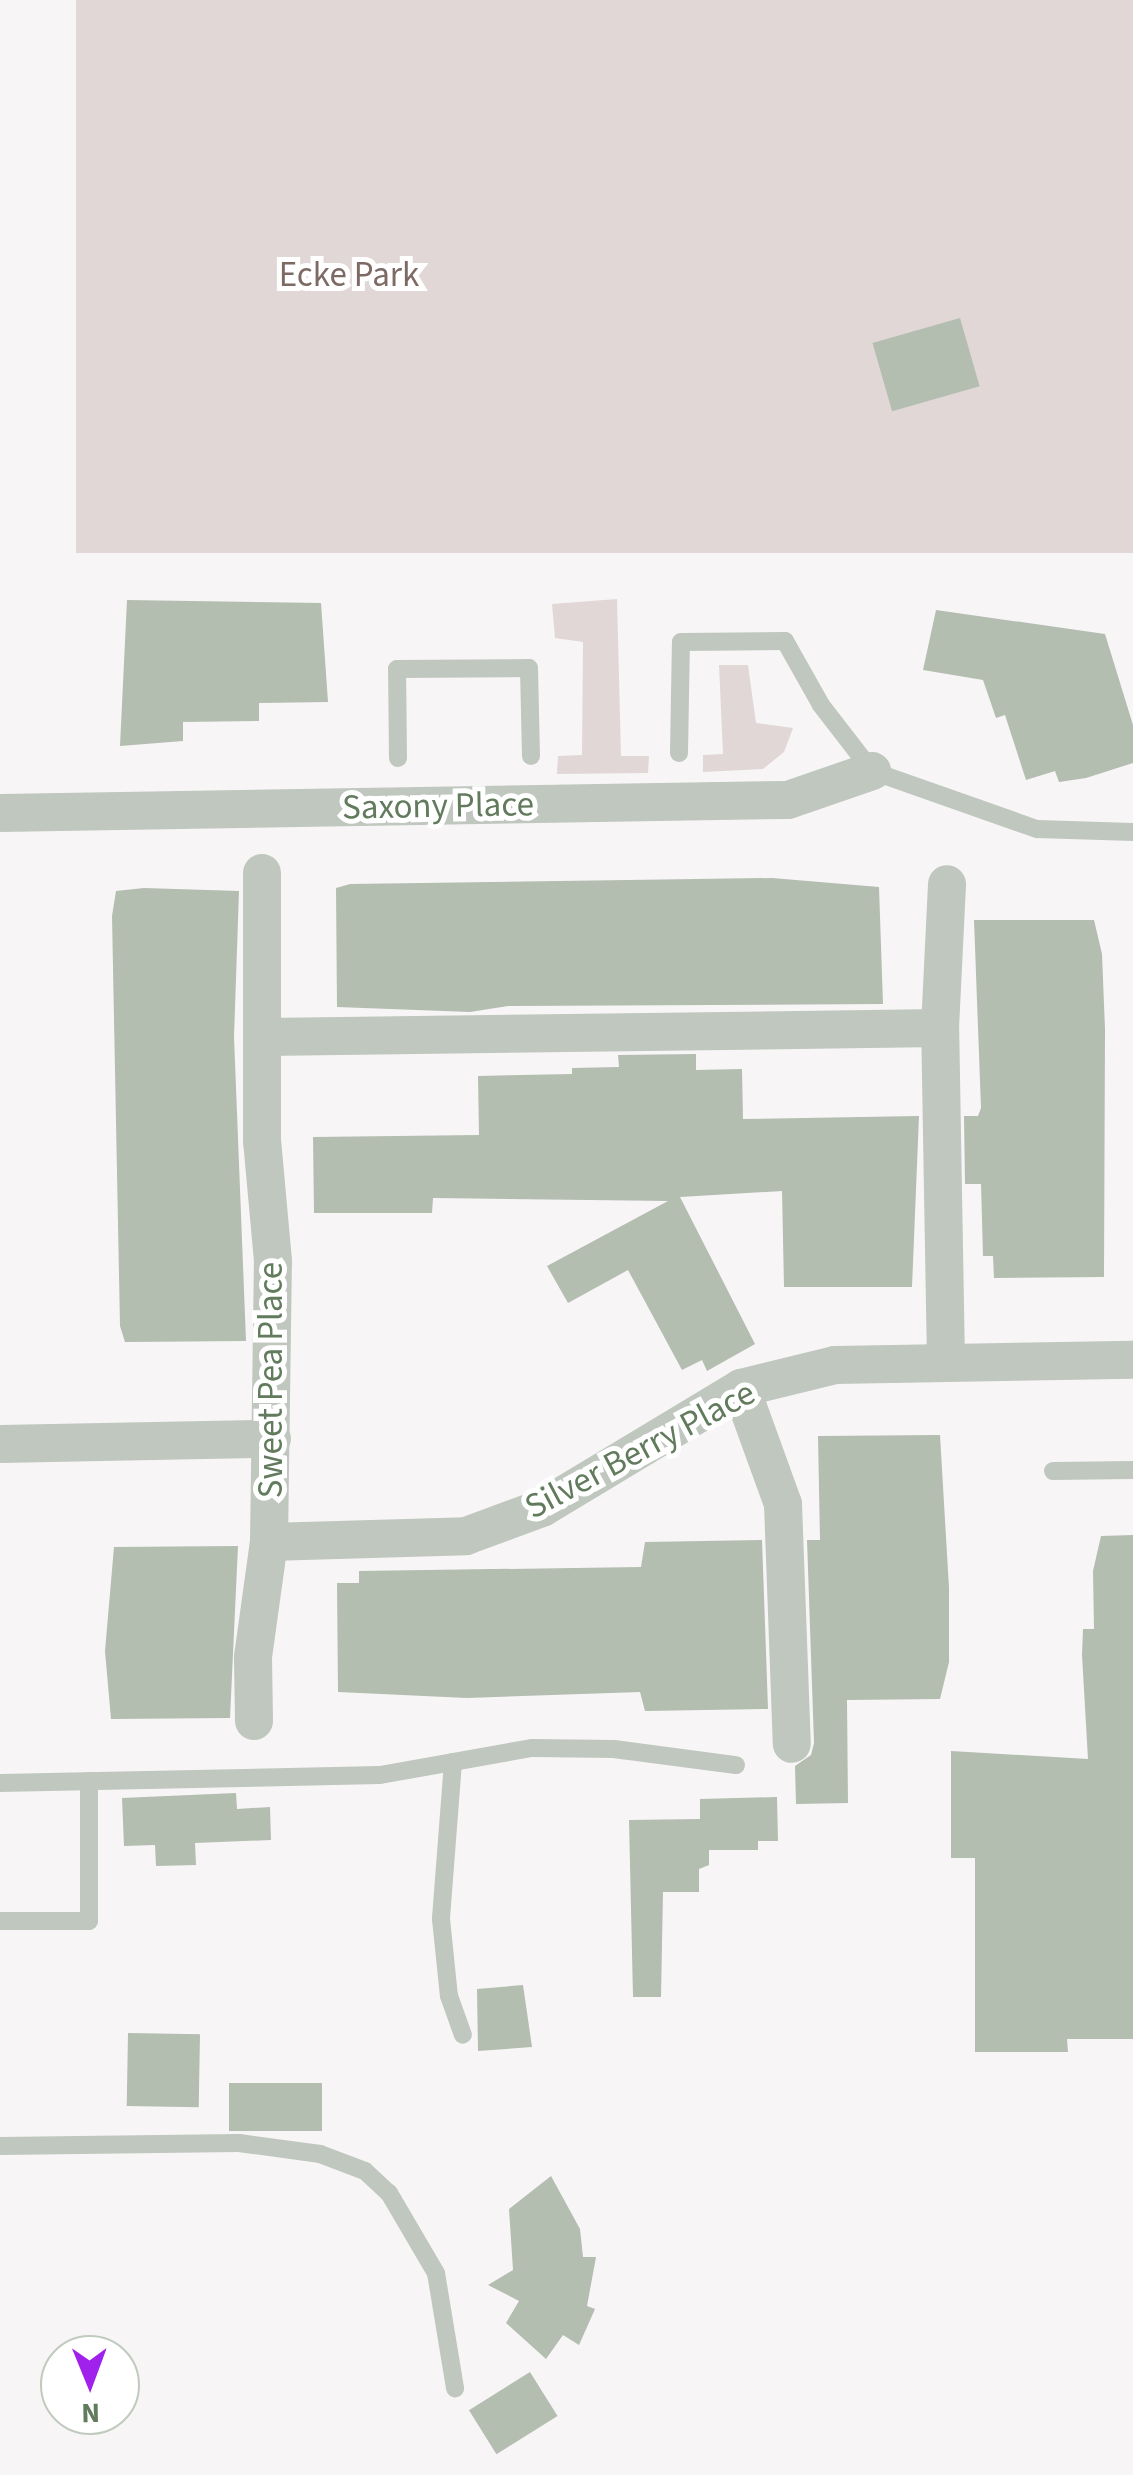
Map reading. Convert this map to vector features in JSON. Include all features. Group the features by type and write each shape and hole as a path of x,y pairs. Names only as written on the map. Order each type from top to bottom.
{"street":[{"name":"Saxony Place","path":"0,813 788,800 872,771"},
{"name":"Sweet Pea Place","path":"254,1721 253,1657 269,1542 272,1439 262,873"},
{"path":"946,1363 940,1028 947,884"},
{"path":"264,1037 940,1028"},
{"name":"Silver Berry Place","path":"269,1542 466,1536 542,1508 741,1388 835,1365 1133,1360"},
{"path":"741,1388 783,1504 792,1744"},
{"path":"0,1444 272,1439"}],"lane":[{"path":"678,752 681,642 785,641 821,705 872,771 1037,829 1133,832"},
{"path":"398,758 396,669 529,668 531,756"},
{"path":"1053,1471 1133,1470"},
{"path":"0,1783 380,1775 532,1748 598,1749 736,1765"},
{"path":"453,1762 441,1918 448,1996 463,2035"},
{"path":"0,1921 89,1921 89,1781"},
{"path":"0,2146 239,2143 320,2154 365,2172 388,2193 436,2273 455,2388"}],"green space":[{"name":"Ecke Park","path":"76,0 1133,0 1133,553 76,553"},
{"path":"617,599 621,756 649,756 648,773 557,774 558,756 582,755 583,642 555,638 552,604"},
{"path":"719,665 748,665 756,723 793,728 784,752 763,769 703,772 703,755 723,754"}],"building":[{"path":"960,318 980,386 892,411 873,343"},
{"path":"127,600 321,603 328,702 259,703 259,721 183,722 183,741 120,746"},
{"path":"936,610 1105,634 1133,725 1133,763 1086,778 1059,782 1055,771 1026,780 1005,715 996,718 983,680 923,670"},
{"path":"772,878 879,887 883,1004 508,1006 470,1012 337,1007 336,888 350,884"},
{"path":"116,891 239,891 234,1037 246,1341 125,1342 120,1326 112,916"},
{"path":"974,920 1094,920 1102,954 1105,1029 1104,1277 994,1278 993,1256 983,1256 981,1184 965,1184 964,1116 978,1116 981,1108"},
{"path":"696,1054 696,1070 742,1069 743,1119 919,1116 912,1287 784,1287 782,1191 680,1197 755,1344 707,1371 702,1360 682,1370 628,1270 568,1303 547,1266 668,1201 433,1198 432,1213 314,1213 313,1137 479,1135 478,1076 572,1074 572,1068 619,1067 618,1055"},
{"path":"940,1435 949,1662 940,1699 847,1700 848,1803 796,1804 795,1766 811,1755 814,1743 807,1540 820,1540 818,1436"},
{"path":"1133,1535 1133,2039 1067,2039 1068,2052 975,2052 975,1858 951,1858 951,1751 1088,1759 1082,1655 1083,1629 1094,1629 1093,1571 1101,1536"},
{"path":"762,1540 768,1709 645,1711 640,1692 467,1698 338,1692 337,1583 359,1583 359,1571 641,1567 645,1542"},
{"path":"238,1546 230,1718 111,1719 105,1651 114,1547"},
{"path":"236,1793 237,1809 270,1807 271,1840 195,1843 196,1865 156,1866 155,1845 124,1846 122,1798"},
{"path":"777,1797 778,1841 758,1841 758,1850 709,1850 709,1865 699,1869 699,1892 663,1892 661,1997 633,1997 629,1820 700,1819 700,1799"},
{"path":"523,1985 532,2047 478,2051 477,1989"},
{"path":"128,2033 200,2034 199,2107 127,2106"},
{"path":"229,2083 322,2083 322,2131 229,2131"},
{"path":"551,2176 580,2229 583,2257 596,2257 587,2306 595,2309 579,2345 563,2335 546,2359 506,2323 519,2301 488,2285 513,2270 509,2209"},
{"path":"530,2372 558,2416 496,2454 469,2410"}]}
